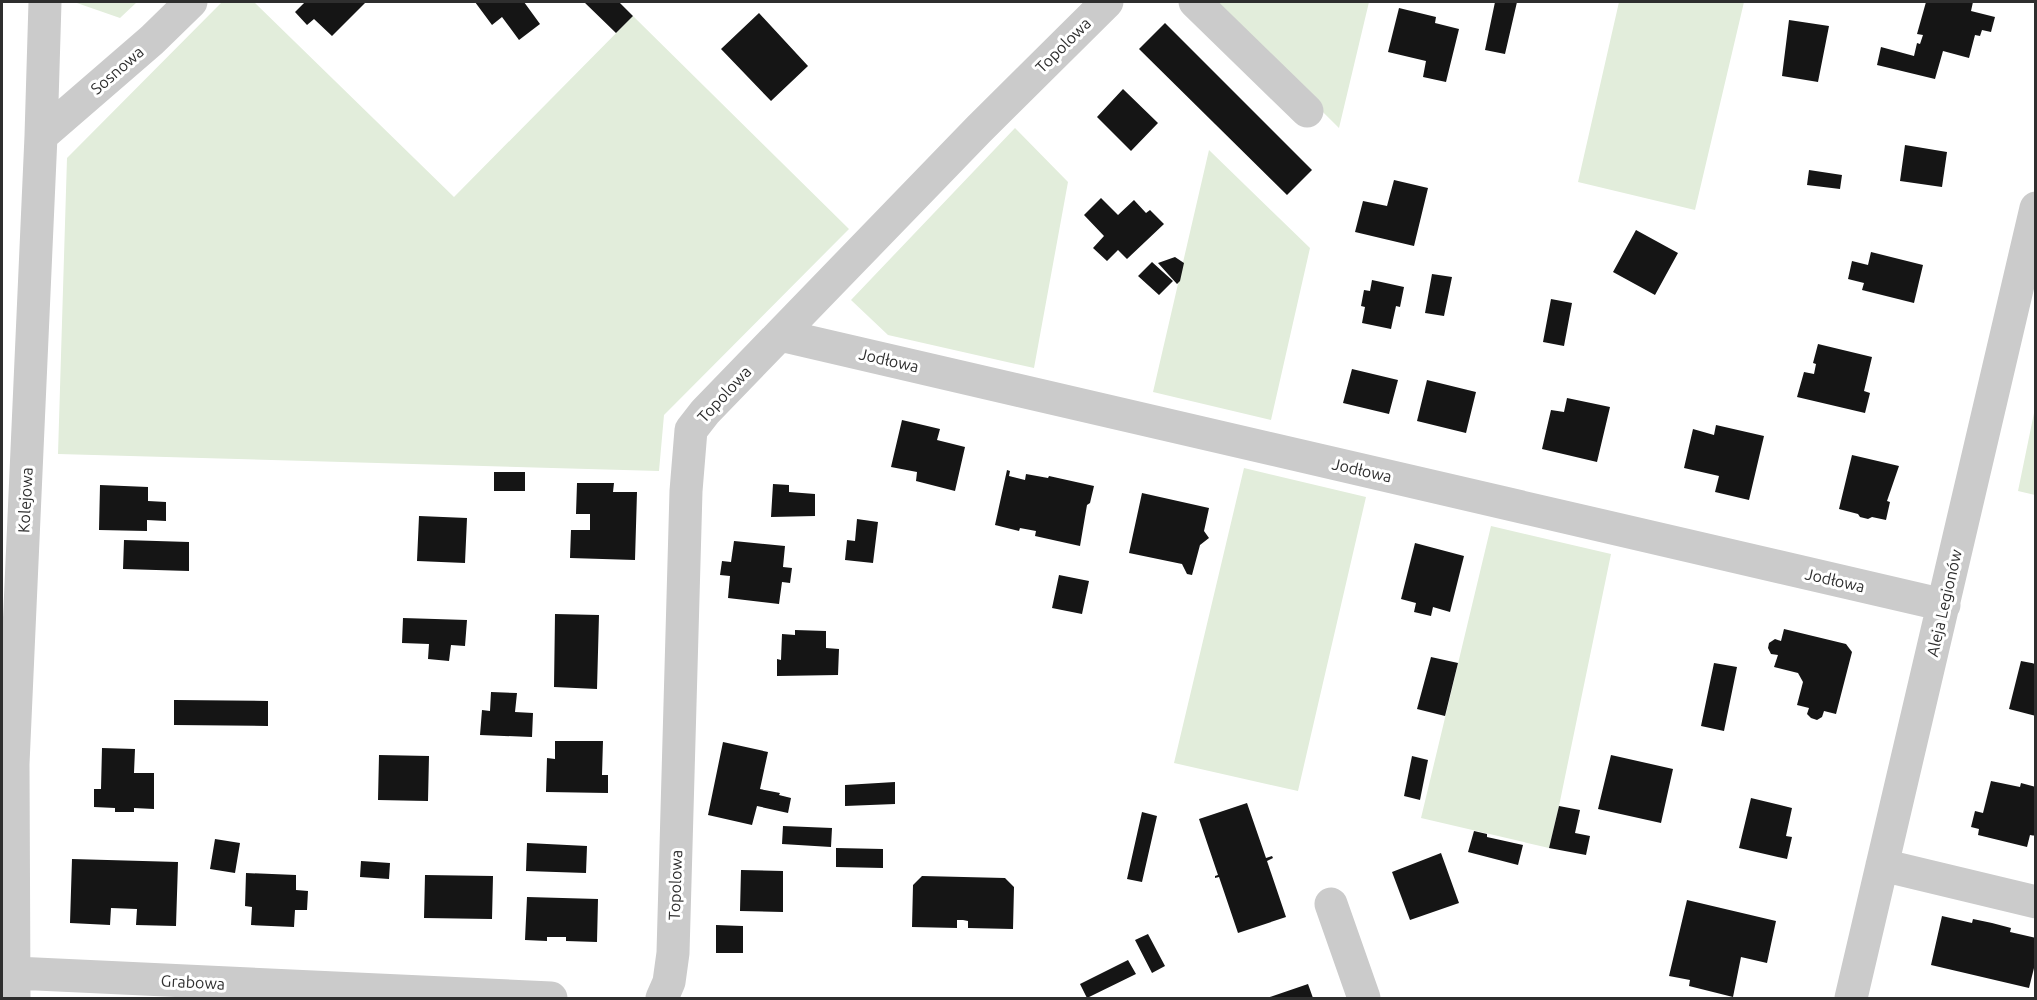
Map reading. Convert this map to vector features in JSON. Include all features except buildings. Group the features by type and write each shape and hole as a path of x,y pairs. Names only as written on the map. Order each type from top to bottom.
{"street":[{"name":"Kolejowa","path":"15,986 13,764 45,2"},
{"name":"Sosnowa","path":"41,135 152,40 191,2"},
{"name":"Topolowa","path":"662,999 669,982 673,953 686,491 691,430 705,412 979,129 1107,2"},
{"path":"1196,2 1306,111"},
{"name":"Aleja Legionów","path":"1851,999 2036,208"},
{"name":"Jodłowa","path":"780,335 1944,605"},
{"path":"1882,865 2036,902"},
{"path":"1330,904 1364,999"},
{"name":"Grabowa","path":"15,986 551,999"}],"green space":[{"path":"74,2 137,2 120,18"},
{"path":"222,2 254,2 454,197 633,16 849,229 664,415 659,471 58,454 67,158"},
{"path":"1212,2 1369,2 1339,128"},
{"path":"1619,2 1744,2 1695,210 1578,182"},
{"path":"1015,128 1068,182 1034,368 888,335 851,300"},
{"path":"1209,150 1310,248 1271,420 1153,392"},
{"path":"2035,408 2036,495 2018,491"},
{"path":"1244,468 1366,497 1298,791 1174,763"},
{"path":"1491,526 1611,554 1549,848 1421,818"}]}
